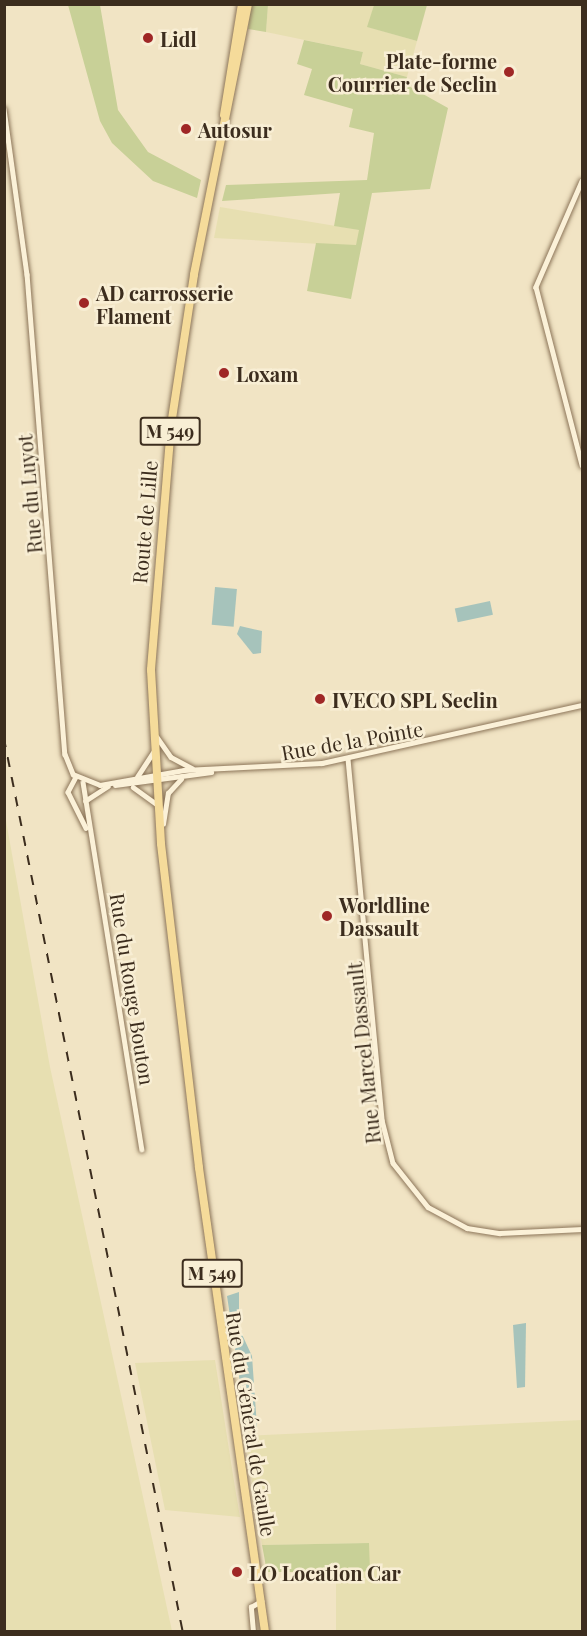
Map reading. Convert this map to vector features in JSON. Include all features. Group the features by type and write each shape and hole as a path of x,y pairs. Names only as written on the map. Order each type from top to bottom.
{"main road":[{"name":"Route de Lille","path":"159,778 154,729 152,625 167,455 242,4"},
{"name":"Route de Lille","path":"222,133 248,4"},
{"name":"Rue du Général de Gaulle","path":"159,778 208,1246 265,1632"}],"street":[{"name":"Rue du Luyot","path":"4,109 27,277 65,754 76,777"},
{"path":"582,181 536,287 582,465"},
{"name":"Rue de la Pointe","path":"159,778 194,769 218,771 348,759 582,705"},
{"path":"154,729 166,752 194,769"},
{"path":"135,778 151,761 154,729"},
{"name":"Rue Marcel Dassault","path":"348,759 382,1118 393,1163 428,1207 467,1228 500,1233 582,1229"},
{"path":"163,824 153,798 130,786 112,784 83,782 76,777 70,797 85,801 112,784 135,778 189,776 218,771"},
{"path":"163,824 169,789 189,776"},
{"path":"130,786 159,778"},
{"name":"Rue du Rouge Bouton","path":"83,782 142,1149"},
{"name":"Rue du Rouge Bouton","path":"70,797 90,835"},
{"name":"Rue du Général de Gaulle","path":"253,1632 251,1607 261,1601"}],"shaded area":[{"path":"268,5 374,5 368,27 417,41 407,77 360,64 363,52 266,32"},
{"path":"220,207 360,230 356,246 214,238"},
{"path":"5,815 50,1067 172,1631 5,1631"},
{"path":"215,1360 240,1517 165,1510 135,1363"},
{"path":"582,1420 582,1631 336,1631 336,1572 369,1571 369,1543 262,1545 245,1436"}],"green space":[{"path":"68,5 100,5 118,110 148,152 201,180 197,198 153,181 112,143 100,121"},
{"path":"251,5 268,5 266,32 248,29"},
{"path":"374,5 427,5 417,41 367,27"},
{"path":"304,40 363,52 360,64 407,77 405,84 448,108 430,189 372,193 351,299 307,291 316,243 356,245 359,230 334,226 340,193 222,201 226,185 367,180 374,133 349,127 353,109 304,95 312,69 297,64"},
{"path":"369,1543 370,1571 358,1572 267,1572 262,1545"}],"water":[{"path":"215,587 237,589 234,627 212,625"},
{"path":"490,601 493,615 458,622 455,608"},
{"path":"240,626 262,631 261,653 253,654 237,634"},
{"path":"239,1292 239,1328 252,1356 257,1427 252,1432 247,1429 227,1296"},
{"path":"526,1323 525,1387 517,1388 513,1325"}],"railway":[{"path":"4,738 183,1632"}],"place":[{"name":"Lidl","path":"148,38"},
{"name":"Plate-forme Courrier de Seclin","path":"509,72"},
{"name":"Autosur","path":"186,129"},
{"name":"AD carrosserie Flament","path":"84,303"},
{"name":"Loxam","path":"224,373"},
{"name":"IVECO SPL Seclin","path":"320,699"},
{"name":"Worldline Dassault","path":"327,916"},
{"name":"LO Location Car","path":"237,1572"}]}
